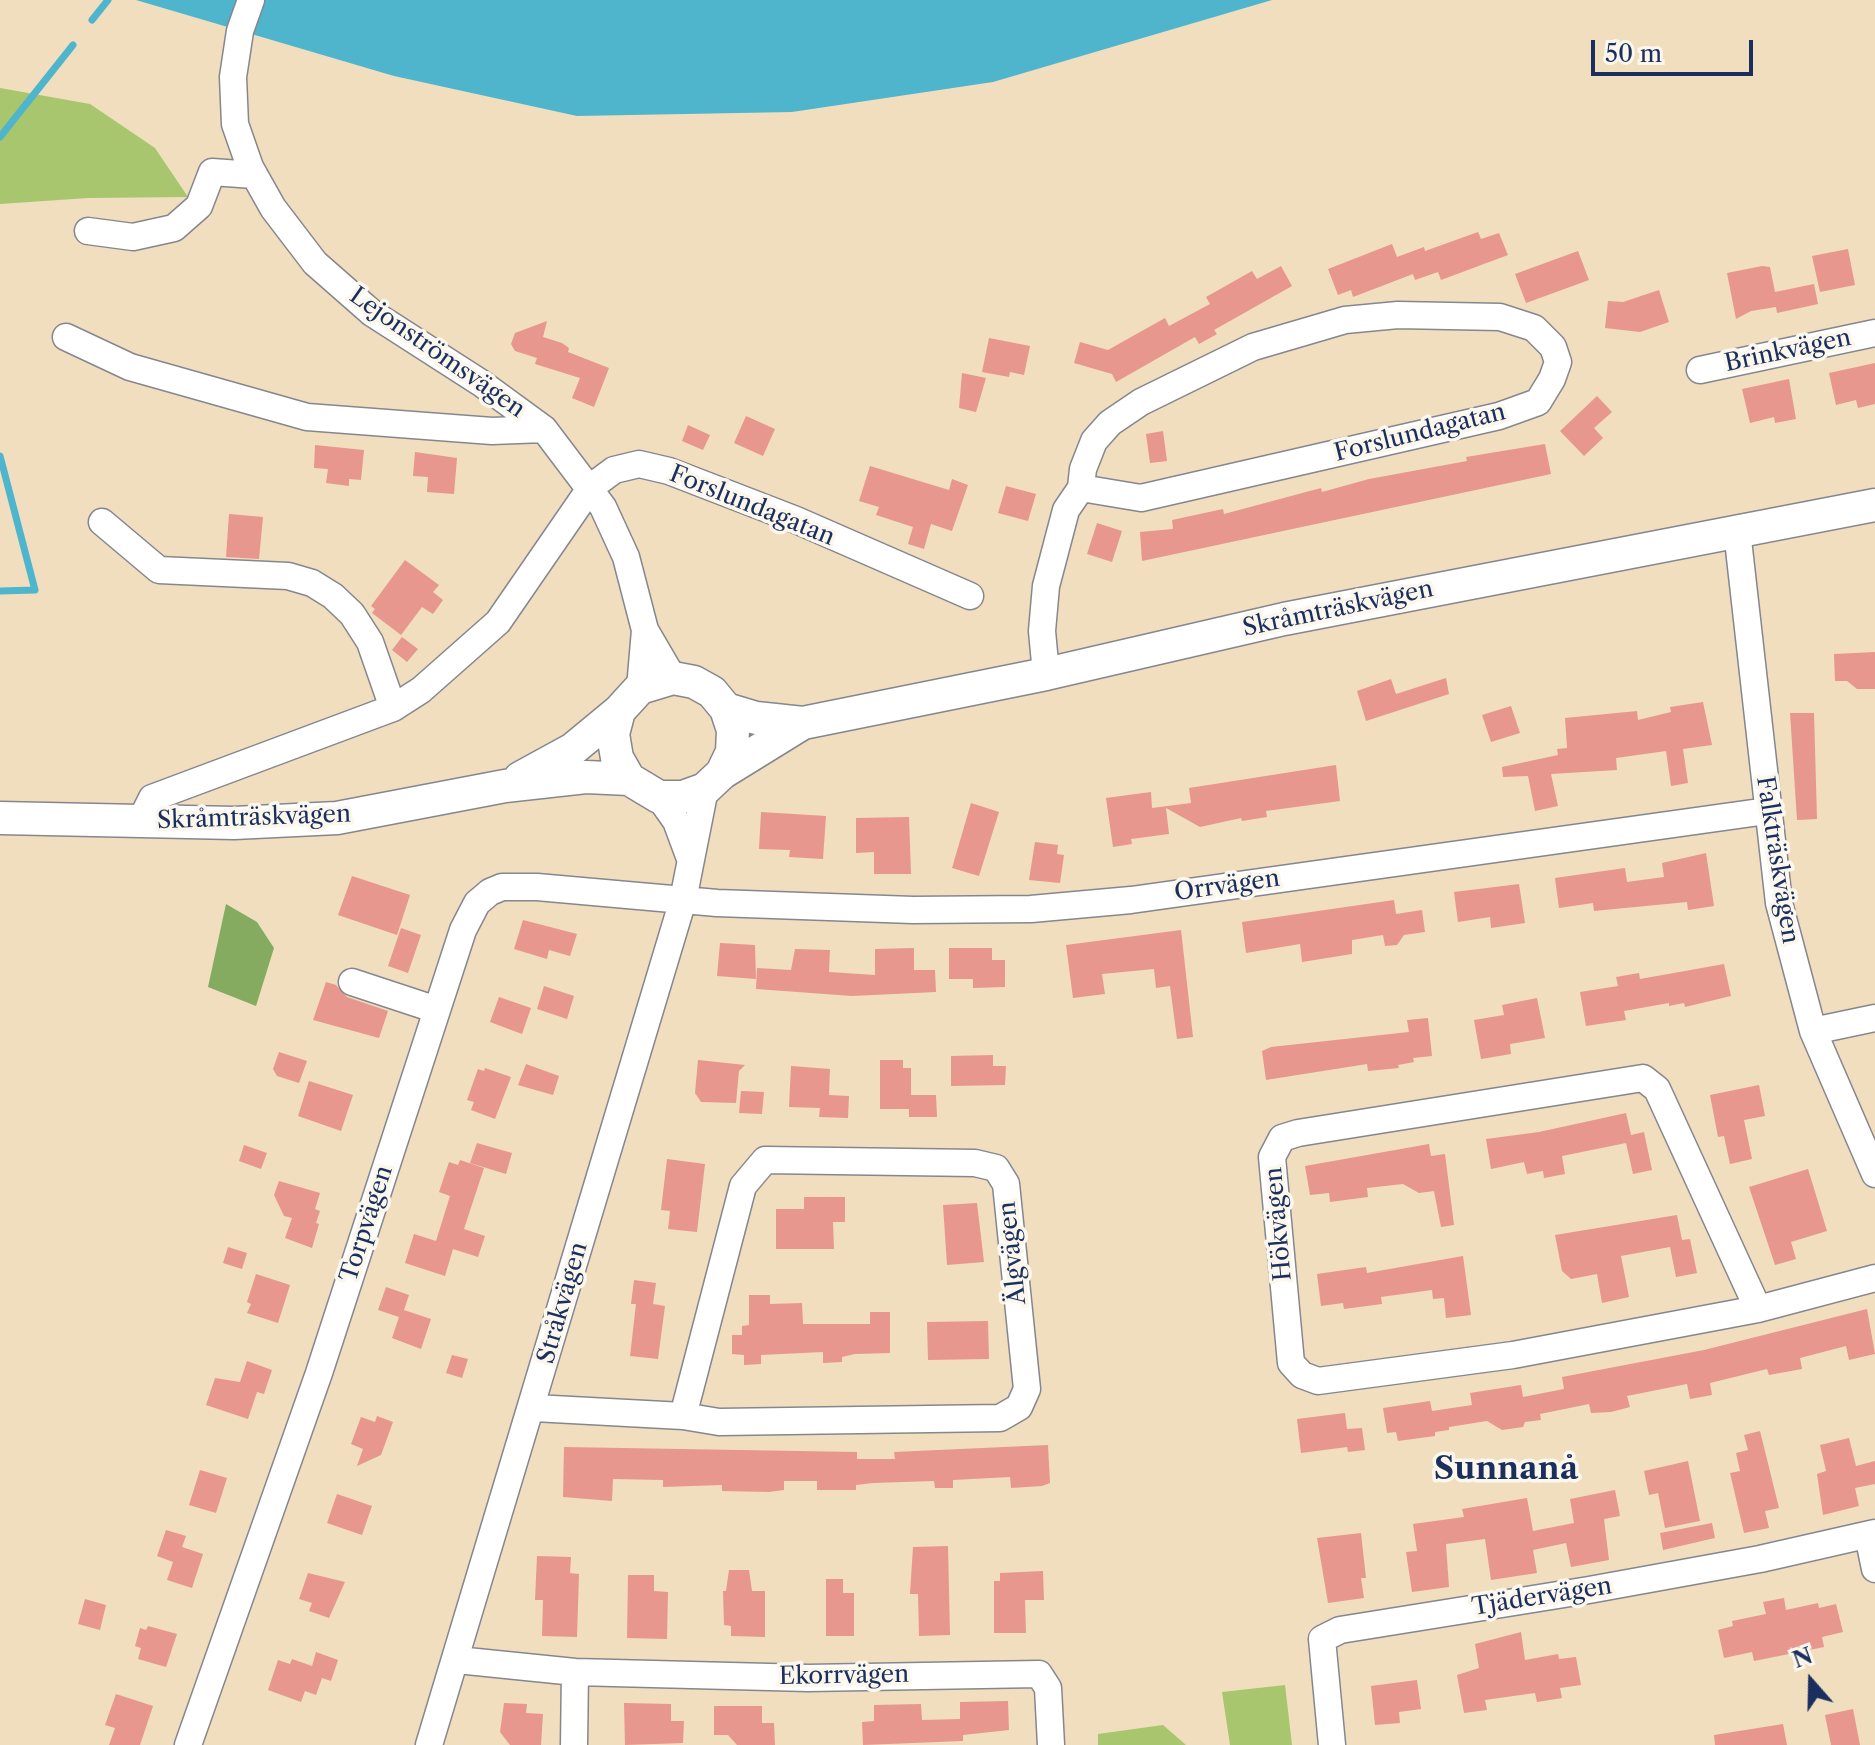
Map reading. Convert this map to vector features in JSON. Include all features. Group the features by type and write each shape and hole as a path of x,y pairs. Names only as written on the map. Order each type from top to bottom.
{"main road":[{"name":"Skråmträskvägen","path":"726,709 756,718 803,723 1046,674 1284,619 1875,505"},
{"path":"673,678 694,682 712,692 726,709 732,752 714,781 683,797 659,797 629,779 617,758 613,734 630,700 673,678"},
{"name":"Skråmträskvägen","path":"505,786 573,749 630,700"},
{"name":"Skråmträskvägen","path":"714,781 803,723"},
{"name":"Skråmträskvägen","path":"0,818 140,822 337,818 505,786 586,777 629,779"}],"street":[{"name":"Lejonströmsvägen","path":"251,0 240,31 233,77 235,124 254,175 273,208 327,273 372,313 481,383 544,429 591,487 626,557 645,630 673,678"},
{"path":"88,231 133,237 174,228 199,206 212,172 254,175"},
{"name":"Forslundagatan","path":"1046,674 1042,631 1046,586 1066,510 1081,488 1083,469 1094,441 1110,423 1141,402 1253,347 1345,320 1398,315 1500,317 1534,328 1553,347 1558,362 1538,402 1499,416 1141,498 1081,488"},
{"name":"Brinkvägen","path":"1700,370 1875,333"},
{"path":"66,337 130,367 307,417 492,431 544,429"},
{"name":"Forslundagatan","path":"140,822 152,798 393,708 421,690 498,622 591,487 614,470 639,464 669,471 796,520 970,596"},
{"path":"102,522 159,570 288,576 312,583 333,596 352,614 370,642 393,708"},
{"name":"Falkträskvägen","path":"1737,531 1779,903 1813,1031 1875,1174"},
{"name":"Lejonströmsvägen","path":"630,700 645,630"},
{"name":"Stråkvägen","path":"429,1745 534,1408 683,900 714,781"},
{"path":"659,797 676,821 691,860"},
{"name":"Orrvägen","path":"683,900 913,910 1031,909 1131,900 1767,811"},
{"name":"Torpvägen","path":"188,1745 319,1373 466,922 477,903 502,887 537,887 683,900"},
{"path":"352,982 437,1010"},
{"path":"1813,1031 1875,1018"},
{"name":"Hökvägen","path":"1758,1309 1657,1089 1643,1078 1298,1133 1282,1138 1272,1157 1291,1363 1302,1375 1318,1381 1513,1355 1758,1309 1875,1278"},
{"name":"Älgvägen","path":"534,1408 683,1416 719,1422 1000,1418 1019,1407 1027,1389 1006,1184 996,1168 975,1163 765,1160 743,1186 683,1416"},
{"name":"Tjädervägen","path":"1332,1745 1322,1639 1340,1630 1589,1590 1871,1534 1875,1569"},
{"name":"Ekorrvägen","path":"457,1660 575,1672 808,1678 1039,1674 1048,1688 1051,1745"},
{"path":"574,1745 575,1672"}],"green space":[{"path":"0,88 90,104 155,148 188,197 88,198 0,204"},
{"path":"226,904 257,922 274,948 256,1006 208,987"},
{"path":"1285,1685 1292,1745 1230,1745 1222,1692"},
{"path":"1163,1725 1186,1745 1098,1745 1098,1734"}],"water":[{"path":"136,0 1272,0 993,82 792,112 577,116 394,76"}],"building":[{"path":"1478,232 1481,239 1499,233 1508,255 1441,280 1438,272 1415,280 1413,274 1353,297 1351,290 1338,295 1328,269 1392,244 1397,257 1424,247 1425,251"},
{"path":"1848,249 1855,285 1820,292 1812,256"},
{"path":"1578,251 1589,280 1526,303 1515,274"},
{"path":"1281,266 1292,286 1214,330 1217,334 1199,344 1195,337 1116,382 1112,374 1074,363 1080,342 1108,350 1165,318 1169,326 1210,304 1206,297 1252,271 1257,279"},
{"path":"1770,267 1775,292 1814,284 1818,304 1777,313 1776,307 1751,311 1736,319 1727,273"},
{"path":"1659,290 1669,322 1640,332 1605,328 1608,301 1623,302"},
{"path":"547,321 543,337 562,343 569,348 568,352 609,368 594,407 572,398 580,378 535,364 537,358 515,351 511,344 515,333"},
{"path":"989,338 1030,346 1024,375 1010,372 1009,377 982,372"},
{"path":"1875,363 1875,404 1858,408 1856,400 1836,405 1829,373"},
{"path":"962,373 986,378 976,412 959,408"},
{"path":"1789,379 1796,419 1775,423 1774,417 1750,423 1742,389"},
{"path":"1597,396 1612,412 1594,428 1603,438 1584,456 1560,431"},
{"path":"746,416 775,429 763,456 734,443"},
{"path":"688,425 710,435 703,450 682,441"},
{"path":"1163,431 1167,461 1150,463 1146,434"},
{"path":"1545,444 1551,474 1142,561 1140,532 1173,529 1172,520 1223,509 1224,514 1321,488 1322,492 1369,479 1467,461 1466,457"},
{"path":"315,445 364,450 361,480 349,479 349,486 326,483 328,469 314,468"},
{"path":"415,452 457,458 454,494 427,492 428,477 413,476"},
{"path":"870,466 949,490 952,479 968,485 952,531 931,524 924,549 908,544 913,527 876,515 879,507 859,501"},
{"path":"1006,486 1036,494 1028,521 998,513"},
{"path":"229,514 263,517 259,559 226,557"},
{"path":"1097,523 1122,531 1112,562 1087,554"},
{"path":"405,560 439,585 433,592 443,600 433,614 422,607 401,635 372,613 375,609 371,606"},
{"path":"402,637 418,649 407,662 392,650"},
{"path":"1875,652 1875,689 1857,689 1847,681 1835,681 1834,654"},
{"path":"1446,678 1449,694 1366,721 1357,691 1391,679 1396,694"},
{"path":"1703,702 1712,745 1683,749 1688,783 1671,786 1666,751 1616,758 1617,770 1551,774 1558,806 1535,811 1528,776 1503,777 1502,767 1558,755 1557,749 1567,748 1565,718 1637,711 1638,720 1671,712 1670,707"},
{"path":"1511,706 1520,733 1491,742 1482,715"},
{"path":"1790,713 1814,713 1817,819 1797,820"},
{"path":"1336,765 1340,801 1266,811 1267,817 1242,821 1241,818 1200,827 1166,808 1169,834 1131,839 1132,844 1113,847 1106,798 1151,792 1152,808 1191,803 1189,788"},
{"path":"971,803 999,812 979,876 952,868"},
{"path":"761,812 826,816 823,859 789,857 790,850 759,849"},
{"path":"909,817 911,874 874,874 874,852 856,853 856,818"},
{"path":"1035,842 1058,845 1057,854 1064,855 1060,883 1029,880"},
{"path":"1706,853 1714,906 1688,910 1687,902 1594,911 1593,903 1559,908 1555,878 1625,868 1627,882 1664,877 1662,863"},
{"path":"352,876 410,895 397,935 338,915"},
{"path":"1519,884 1525,923 1491,928 1490,917 1458,922 1454,892"},
{"path":"1394,900 1396,914 1422,910 1425,932 1404,935 1397,945 1385,946 1383,935 1352,940 1352,954 1302,962 1300,944 1246,953 1242,922"},
{"path":"523,920 577,934 570,956 549,950 547,959 514,949"},
{"path":"401,928 421,935 408,973 388,966"},
{"path":"1181,930 1193,1037 1177,1039 1170,986 1156,988 1154,969 1102,974 1105,994 1073,998 1066,945"},
{"path":"720,943 755,945 756,979 717,976"},
{"path":"914,948 914,970 935,970 936,992 852,996 756,989 757,968 791,970 795,949 830,950 829,972 875,975 875,949"},
{"path":"949,948 992,948 992,960 1005,960 1005,987 973,988 973,979 949,979"},
{"path":"1724,964 1731,996 1685,1007 1684,1003 1669,1006 1669,1003 1624,1011 1626,1020 1586,1026 1580,992 1618,986 1616,977 1639,973 1640,979"},
{"path":"326,982 336,985 347,997 388,1011 379,1038 313,1020"},
{"path":"544,986 574,996 567,1019 537,1009"},
{"path":"499,997 531,1008 522,1034 490,1022"},
{"path":"1537,998 1545,1038 1510,1044 1511,1054 1481,1059 1474,1020 1504,1015 1502,1005"},
{"path":"1428,1018 1432,1056 1413,1058 1414,1062 1398,1065 1399,1068 1368,1071 1367,1064 1266,1080 1262,1051 1271,1047 1409,1032 1407,1020"},
{"path":"279,1052 307,1061 299,1083 277,1076 273,1069"},
{"path":"993,1055 993,1066 1006,1066 1005,1085 951,1086 951,1056"},
{"path":"698,1060 745,1065 739,1071 736,1103 701,1102 695,1093"},
{"path":"880,1060 903,1060 903,1068 911,1068 911,1095 936,1095 937,1117 909,1117 909,1109 880,1109"},
{"path":"526,1064 559,1076 553,1095 518,1085"},
{"path":"791,1066 830,1069 829,1095 849,1096 848,1118 819,1117 820,1108 789,1107"},
{"path":"485,1068 511,1077 495,1119 471,1110 474,1102 467,1100 478,1069 484,1071"},
{"path":"309,1081 353,1095 341,1131 298,1116"},
{"path":"1759,1085 1765,1116 1744,1120 1752,1159 1730,1164 1724,1136 1718,1137 1710,1095"},
{"path":"741,1091 764,1092 762,1114 739,1113"},
{"path":"1626,1113 1631,1135 1644,1132 1652,1170 1633,1174 1626,1143 1562,1156 1565,1174 1544,1178 1543,1171 1527,1174 1524,1162 1491,1169 1486,1139 1539,1132"},
{"path":"477,1143 512,1153 506,1174 470,1163"},
{"path":"1429,1144 1431,1156 1445,1154 1454,1225 1441,1227 1434,1191 1419,1193 1403,1184 1367,1188 1368,1197 1330,1202 1329,1193 1310,1195 1305,1166"},
{"path":"244,1145 267,1153 261,1169 239,1161"},
{"path":"667,1159 705,1164 697,1232 668,1229 670,1211 661,1210"},
{"path":"460,1160 484,1168 464,1229 485,1236 478,1257 453,1249 445,1276 405,1263 414,1234 436,1241 450,1196 439,1192 449,1162 458,1165"},
{"path":"1808,1169 1827,1231 1791,1242 1796,1259 1775,1265 1749,1187"},
{"path":"279,1181 320,1193 315,1209 320,1211 316,1223 319,1224 312,1248 285,1238 292,1218 284,1216 274,1195"},
{"path":"804,1197 845,1197 845,1222 833,1222 834,1249 776,1249 776,1209 804,1209"},
{"path":"977,1203 984,1262 947,1265 943,1205"},
{"path":"1677,1215 1682,1240 1690,1239 1697,1273 1676,1277 1670,1247 1621,1256 1629,1297 1602,1303 1597,1274 1571,1279 1562,1271 1555,1235"},
{"path":"228,1247 247,1253 242,1269 223,1263"},
{"path":"1463,1256 1471,1315 1446,1318 1444,1298 1433,1299 1432,1290 1381,1297 1382,1304 1344,1309 1343,1303 1321,1306 1317,1274 1366,1267 1367,1273"},
{"path":"256,1274 290,1285 278,1323 247,1313 251,1304 247,1302"},
{"path":"634,1280 656,1283 653,1304 665,1306 658,1359 630,1356 636,1304 631,1304"},
{"path":"386,1287 409,1295 404,1310 431,1319 421,1349 392,1338 399,1317 378,1310"},
{"path":"749,1295 770,1295 770,1304 802,1303 803,1324 870,1324 870,1312 890,1312 890,1353 855,1354 842,1357 842,1362 823,1363 823,1352 761,1355 761,1364 744,1365 744,1355 732,1354 732,1335 742,1335 742,1326 749,1325"},
{"path":"1867,1309 1875,1354 1849,1360 1846,1346 1800,1358 1802,1369 1769,1375 1767,1369 1710,1383 1712,1395 1690,1399 1687,1384 1627,1396 1630,1407 1611,1412 1591,1413 1589,1404 1540,1414 1541,1420 1525,1422 1523,1427 1502,1430 1487,1421 1449,1427 1449,1430 1435,1432 1435,1436 1398,1441 1396,1432 1387,1433 1383,1408 1430,1401 1432,1411 1472,1405 1470,1393 1521,1385 1523,1397 1564,1389 1562,1377 1704,1350"},
{"path":"988,1321 989,1359 928,1360 927,1322"},
{"path":"452,1355 468,1359 462,1378 446,1373"},
{"path":"247,1361 272,1370 264,1394 257,1392 248,1419 206,1405 215,1378 240,1382"},
{"path":"1345,1413 1347,1429 1362,1428 1365,1450 1348,1452 1347,1447 1301,1453 1297,1419"},
{"path":"377,1416 393,1422 381,1455 357,1466 363,1449 351,1444 361,1417 375,1422"},
{"path":"1760,1431 1779,1508 1765,1511 1769,1528 1744,1533 1730,1473 1740,1471 1736,1453 1748,1450 1744,1435"},
{"path":"1849,1438 1856,1466 1875,1461 1875,1484 1855,1488 1859,1506 1823,1515 1817,1474 1826,1471 1820,1445"},
{"path":"1048,1445 1050,1483 1042,1486 1011,1488 1010,1477 953,1480 953,1488 935,1488 934,1481 873,1483 856,1485 856,1490 817,1490 817,1481 784,1481 784,1490 769,1492 722,1491 722,1485 663,1487 663,1480 613,1479 612,1501 563,1497 564,1447 857,1452 857,1459 895,1459 894,1452"},
{"path":"1688,1461 1700,1521 1665,1528 1658,1493 1649,1495 1644,1471"},
{"path":"200,1470 227,1478 216,1513 189,1505"},
{"path":"1615,1490 1620,1516 1604,1519 1609,1560 1571,1567 1566,1543 1533,1550 1537,1573 1491,1580 1485,1539 1446,1544 1449,1587 1412,1592 1406,1552 1417,1551 1413,1524 1464,1517 1462,1509 1527,1498 1533,1531 1574,1523 1570,1499"},
{"path":"337,1494 372,1506 362,1535 327,1523"},
{"path":"1712,1523 1715,1538 1663,1550 1660,1533"},
{"path":"166,1530 186,1536 182,1547 203,1554 192,1588 167,1580 173,1562 157,1556"},
{"path":"1361,1533 1366,1578 1361,1578 1364,1598 1328,1603 1317,1538"},
{"path":"948,1546 950,1635 919,1636 918,1594 910,1594 913,1547"},
{"path":"537,1556 571,1557 570,1573 579,1574 577,1637 542,1636 543,1600 535,1600"},
{"path":"729,1570 749,1570 752,1591 765,1591 765,1637 731,1636 731,1626 724,1625 723,1591 726,1591"},
{"path":"1043,1571 1044,1600 1025,1600 1026,1633 994,1633 994,1581 1000,1581 1000,1573"},
{"path":"308,1573 345,1582 329,1618 309,1611 312,1603 299,1599"},
{"path":"628,1575 654,1575 654,1591 668,1592 667,1639 627,1638"},
{"path":"826,1579 843,1579 843,1593 854,1593 854,1636 826,1636"},
{"path":"1784,1598 1786,1610 1818,1603 1819,1608 1836,1604 1843,1632 1822,1637 1824,1647 1754,1661 1752,1652 1724,1658 1718,1630 1733,1626 1732,1621 1766,1614 1763,1602"},
{"path":"85,1599 106,1605 100,1630 78,1624"},
{"path":"148,1626 177,1634 166,1667 138,1659 141,1648 135,1646 140,1628 146,1630"},
{"path":"1521,1632 1525,1660 1558,1654 1559,1659 1576,1657 1581,1685 1560,1688 1562,1698 1537,1702 1535,1693 1485,1700 1487,1710 1464,1713 1457,1675 1479,1668 1475,1644"},
{"path":"316,1652 338,1660 331,1681 322,1678 316,1695 305,1691 301,1702 268,1690 278,1660 290,1664 292,1659 312,1666"},
{"path":"1417,1680 1421,1709 1399,1712 1400,1723 1375,1725 1371,1686"},
{"path":"116,1694 153,1706 140,1745 109,1745 115,1728 105,1725"},
{"path":"1008,1701 1009,1730 963,1735 963,1741 863,1745 862,1722 874,1721 874,1705 921,1704 922,1720 960,1719 960,1702"},
{"path":"504,1703 527,1704 526,1713 543,1714 541,1745 510,1745 500,1732"},
{"path":"624,1703 671,1704 671,1721 684,1721 683,1743 625,1745"},
{"path":"714,1706 762,1706 762,1723 774,1723 775,1745 737,1745 728,1735 714,1735"},
{"path":"1853,1709 1860,1745 1831,1745 1825,1715"},
{"path":"1783,1724 1787,1745 1715,1745 1714,1735"}],"waterway":[{"path":"92,20 108,0"},
{"path":"0,137 73,45"},
{"path":"0,456 35,590 0,591"}],"district":[{"name":"Sunnanå","path":"1506,1470"}]}
